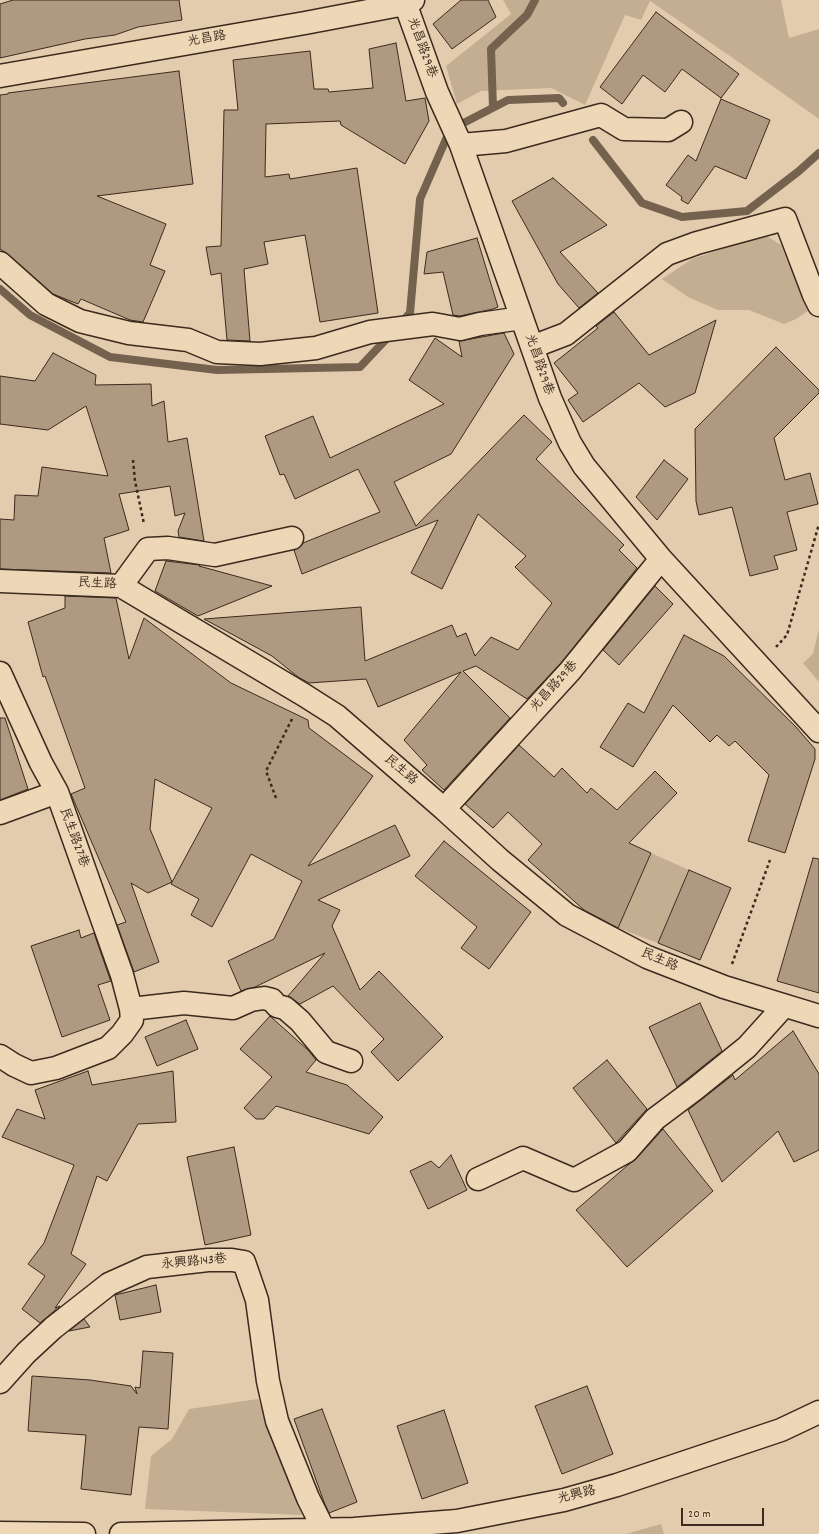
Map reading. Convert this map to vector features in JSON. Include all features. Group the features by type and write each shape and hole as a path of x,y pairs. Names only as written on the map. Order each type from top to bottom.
{"street":[{"name":"光昌路","path":"0,76 305,24 407,1"},
{"name":"光昌路29巷","path":"407,1 437,92 461,145 550,398 570,443 584,466 661,559 819,731"},
{"path":"461,145 506,141 601,115 624,129 668,130 681,122"},
{"path":"532,347 566,334 667,254 697,242 785,219 819,305"},
{"path":"0,263 46,304 80,321 129,333 188,340 217,352 260,354 316,348 370,332 434,324 460,329 480,324 522,318"},
{"path":"121,586 148,548 168,548 215,555 292,538"},
{"name":"光昌路29巷","path":"444,809 570,671 661,559"},
{"name":"民生路","path":"0,581 121,586 337,716 500,860 567,915 648,957 724,987 819,1016"},
{"name":"民生路27巷","path":"0,673 41,763 57,792 122,975 132,1009"},
{"path":"0,813 57,792"},
{"path":"0,1056 31,1073 56,1068 108,1048 122,1034 132,1020 132,1009 184,1003 233,1008 251,1000 264,998 272,1000 277,1006 285,1008 300,1021 326,1052 351,1061"},
{"path":"478,1180 523,1158 574,1180 626,1151 655,1119 747,1047 784,1006"},
{"name":"永興路143巷","path":"0,1382 26,1353 53,1328 109,1284 146,1268 208,1260 232,1260 244,1262 257,1300 268,1381 277,1421 308,1498 324,1530"},
{"name":"光興路","path":"120,1534 354,1530 457,1521 564,1500 666,1470 774,1433 819,1412"},
{"path":"0,1533 84,1534"}],"path":[{"path":"133,460 135,481 148,548"},
{"path":"760,666 787,635 819,524"},
{"path":"276,798 266,771 304,695"},
{"path":"724,987 770,860"}],"shaded area":[{"path":"503,0 781,0 789,38 819,29 819,119 650,1 641,20 625,15 585,105 551,88 481,91 457,104 446,66 511,14"},
{"path":"765,235 781,245 808,311 796,319 784,324 749,310 718,310 688,297 662,279 692,259"},
{"path":"819,629 819,682 803,663 813,654"},
{"path":"651,853 689,870 658,943 618,928"},
{"path":"258,1399 302,1515 145,1509 151,1456 172,1439 189,1409"},
{"path":"661,1524 664,1534 626,1534"}],"building":[{"path":"13,0 179,0 182,20 138,27 115,35 85,39 0,58 0,4"},
{"path":"461,0 488,0 496,17 452,49 433,24"},
{"path":"656,12 739,74 721,98 682,69 665,92 643,75 622,104 600,87"},
{"path":"396,43 406,101 425,98 429,121 405,164 341,125 340,121 266,124 265,177 289,174 290,179 357,168 378,313 320,322 305,235 264,242 268,264 244,269 250,341 227,340 221,273 211,275 206,247 221,246 224,110 238,110 233,60 310,51 314,89 328,89 329,92 373,88 369,49"},
{"path":"179,71 193,184 97,196 166,224 150,265 165,271 143,322 130,320 81,299 78,304 53,294 8,254 0,249 0,95"},
{"path":"721,99 770,120 746,179 715,166 688,204 681,200 682,197 666,185 688,155 696,161"},
{"path":"553,178 607,225 560,252 598,293 579,308 558,284 512,201"},
{"path":"477,238 498,307 460,316 453,315 443,272 424,274 427,252"},
{"path":"614,312 649,355 716,320 695,393 665,407 639,383 583,422 568,400 578,393 554,363 598,328 596,326"},
{"path":"504,333 514,354 451,454 394,482 416,526 524,415 552,442 536,459 624,545 619,550 637,568 561,663 527,699 476,666 463,671 510,718 444,790 422,770 427,765 404,740 461,672 378,707 366,679 309,683 298,677 272,656 204,619 361,607 365,661 452,625 457,637 466,633 475,656 491,637 518,650 552,603 515,567 526,556 478,514 442,589 411,573 438,520 302,574 294,550 300,547 303,543 380,512 358,469 295,499 284,474 280,475 265,436 313,416 330,458 444,404 409,380 435,338 462,357 459,341"},
{"path":"776,347 819,390 819,393 774,438 785,480 810,473 818,504 787,512 797,550 774,556 778,569 750,576 732,507 699,515 696,501 695,429"},
{"path":"53,353 96,375 95,385 151,384 152,406 164,401 168,442 187,438 204,541 179,537 178,531 185,513 175,516 170,486 119,494 129,530 104,538 111,573 0,569 0,519 14,520 15,495 38,496 42,467 108,476 86,406 48,430 0,424 0,376 35,381"},
{"path":"664,460 688,479 657,520 636,497"},
{"path":"166,561 200,565 199,566 272,586 198,616 155,591"},
{"path":"655,586 673,604 619,665 603,650"},
{"path":"65,596 116,598 129,659 144,618 231,683 308,720 309,728 373,776 308,866 395,825 410,856 318,900 340,910 332,926 360,990 379,971 443,1037 398,1081 371,1052 384,1039 333,986 300,1004 288,996 325,953 255,987 241,991 228,961 274,939 302,881 251,854 212,927 191,915 199,899 171,884 212,808 155,779 150,829 172,882 148,893 131,883 159,962 134,972 117,925 126,922 71,794 85,788 45,676 43,677 28,622 65,608"},
{"path":"684,635 724,656 796,727 815,749 815,759 785,853 748,841 769,775 735,741 729,746 717,735 710,742 673,705 633,767 600,747 628,703 644,713"},
{"path":"0,718 5,718 28,789 0,800"},
{"path":"519,745 554,777 562,768 587,793 591,788 617,810 655,771 677,793 629,843 651,853 618,928 584,910 528,860 542,844 508,812 493,828 465,804"},
{"path":"444,841 531,912 489,969 461,948 477,927 415,876"},
{"path":"813,858 819,859 819,993 777,981"},
{"path":"689,870 731,888 700,960 658,943"},
{"path":"79,930 81,938 94,933 111,981 98,985 110,1020 62,1037 31,946"},
{"path":"700,1003 722,1051 677,1087 649,1027"},
{"path":"270,1016 309,1051 316,1060 306,1072 347,1085 383,1117 369,1134 276,1106 264,1119 256,1119 244,1108 272,1077 240,1049"},
{"path":"186,1020 198,1049 157,1066 145,1037"},
{"path":"793,1031 819,1074 819,1150 794,1162 778,1131 722,1182 688,1110 733,1075 735,1080"},
{"path":"607,1060 647,1109 616,1143 573,1088"},
{"path":"88,1071 92,1085 173,1071 176,1122 138,1124 107,1181 97,1176 71,1254 86,1264 55,1308 60,1306 40,1323 22,1309 45,1276 28,1264 44,1243 74,1165 2,1137 17,1109 45,1119 35,1090"},
{"path":"663,1129 713,1191 627,1267 576,1210 636,1159"},
{"path":"234,1147 251,1235 205,1245 187,1157"},
{"path":"451,1155 467,1190 428,1209 410,1171 431,1161 439,1168"},
{"path":"156,1285 161,1312 120,1320 115,1295"},
{"path":"84,1319 90,1327 69,1331"},
{"path":"143,1351 173,1353 168,1429 139,1427 131,1495 81,1489 86,1435 28,1431 32,1376 90,1380 131,1386 137,1394 135,1387 140,1388"},
{"path":"587,1386 613,1454 562,1474 535,1406"},
{"path":"322,1409 357,1502 329,1513 294,1419"},
{"path":"444,1410 468,1483 422,1499 397,1426"}],"waterway":[{"path":"493,107 491,49 527,15 535,0"},
{"path":"401,323 410,313 420,199 450,130 508,100 559,98 563,103"},
{"path":"593,140 642,203 682,217 747,211 799,171 819,153"},
{"path":"0,289 30,315 110,357 217,370 360,367 392,333"}]}
